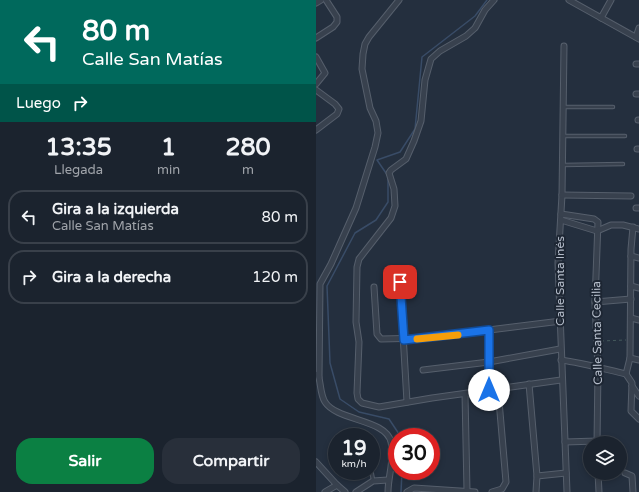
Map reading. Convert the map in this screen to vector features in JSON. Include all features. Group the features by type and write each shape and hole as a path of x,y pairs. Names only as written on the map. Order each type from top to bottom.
{"street":[{"path":"316,3 321,0"},
{"path":"316,38 333,28 337,22 337,17 326,0"},
{"path":"319,377 320,284 356,208 378,133 376,121 370,108 362,69 364,49 369,37 399,0"},
{"path":"494,0 485,10 475,28 466,36 440,51 431,59 425,80 421,121 414,141 406,159 389,173 394,189 395,206 391,218 359,259 357,267 356,322 359,342 358,399 362,403 378,408 407,402 561,380"},
{"path":"601,18 611,0"},
{"path":"573,1 637,38 639,28"},
{"name":"Calle Santa Inés","path":"564,46 563,165 558,263 561,321 560,360 567,492"},
{"path":"316,57 325,74 316,84"},
{"path":"316,90 335,104 339,109 337,114 316,130"},
{"path":"562,195 631,196"},
{"path":"561,217 597,231 611,225 623,225 639,229"},
{"name":"Calle Santa Cecilia","path":"561,217 594,219 598,222 595,302 598,369 597,436"},
{"path":"626,374 630,358 631,340 631,256 633,227"},
{"path":"631,256 639,258"},
{"path":"400,282 407,402"},
{"path":"631,286 639,288"},
{"path":"374,287 378,338 404,340 561,321"},
{"path":"595,302 631,299"},
{"path":"632,318 639,320"},
{"path":"489,330 489,390"},
{"path":"423,370 489,362 560,349"},
{"path":"630,358 639,360"},
{"path":"560,360 588,364 598,369 626,374 631,380 632,386 631,411 637,417"},
{"path":"316,369 323,397 328,406 378,428 388,435"},
{"path":"528,384 538,476 536,492"},
{"path":"632,386 639,396"},
{"path":"492,492 499,491 505,486 506,482 498,389"},
{"path":"465,394 467,491"},
{"path":"565,442 583,442"},
{"path":"316,462 345,492"},
{"path":"538,476 566,474"},
{"path":"627,474 632,476 633,492"},
{"path":"356,492 373,481 388,480 388,492"},
{"path":"598,480 599,492"},
{"path":"325,492 337,485"},
{"path":"407,492 414,488 475,492"}],"lane":[{"path":"563,107 613,107"},
{"path":"563,136 625,136"},
{"path":"563,165 623,164"}],"path":[{"path":"596,341 631,340"}],"waterway":[{"path":"395,428 389,419 359,412 340,399 330,363 327,286 355,233 376,220 388,202 388,176 377,160 400,152 415,129 422,57 475,16 487,0"},
{"path":"401,492 402,480"}],"slow traffic":[{"path":"417,339 458,335"}],"route":[{"path":"400,282 404,340 489,330 489,390"}]}
